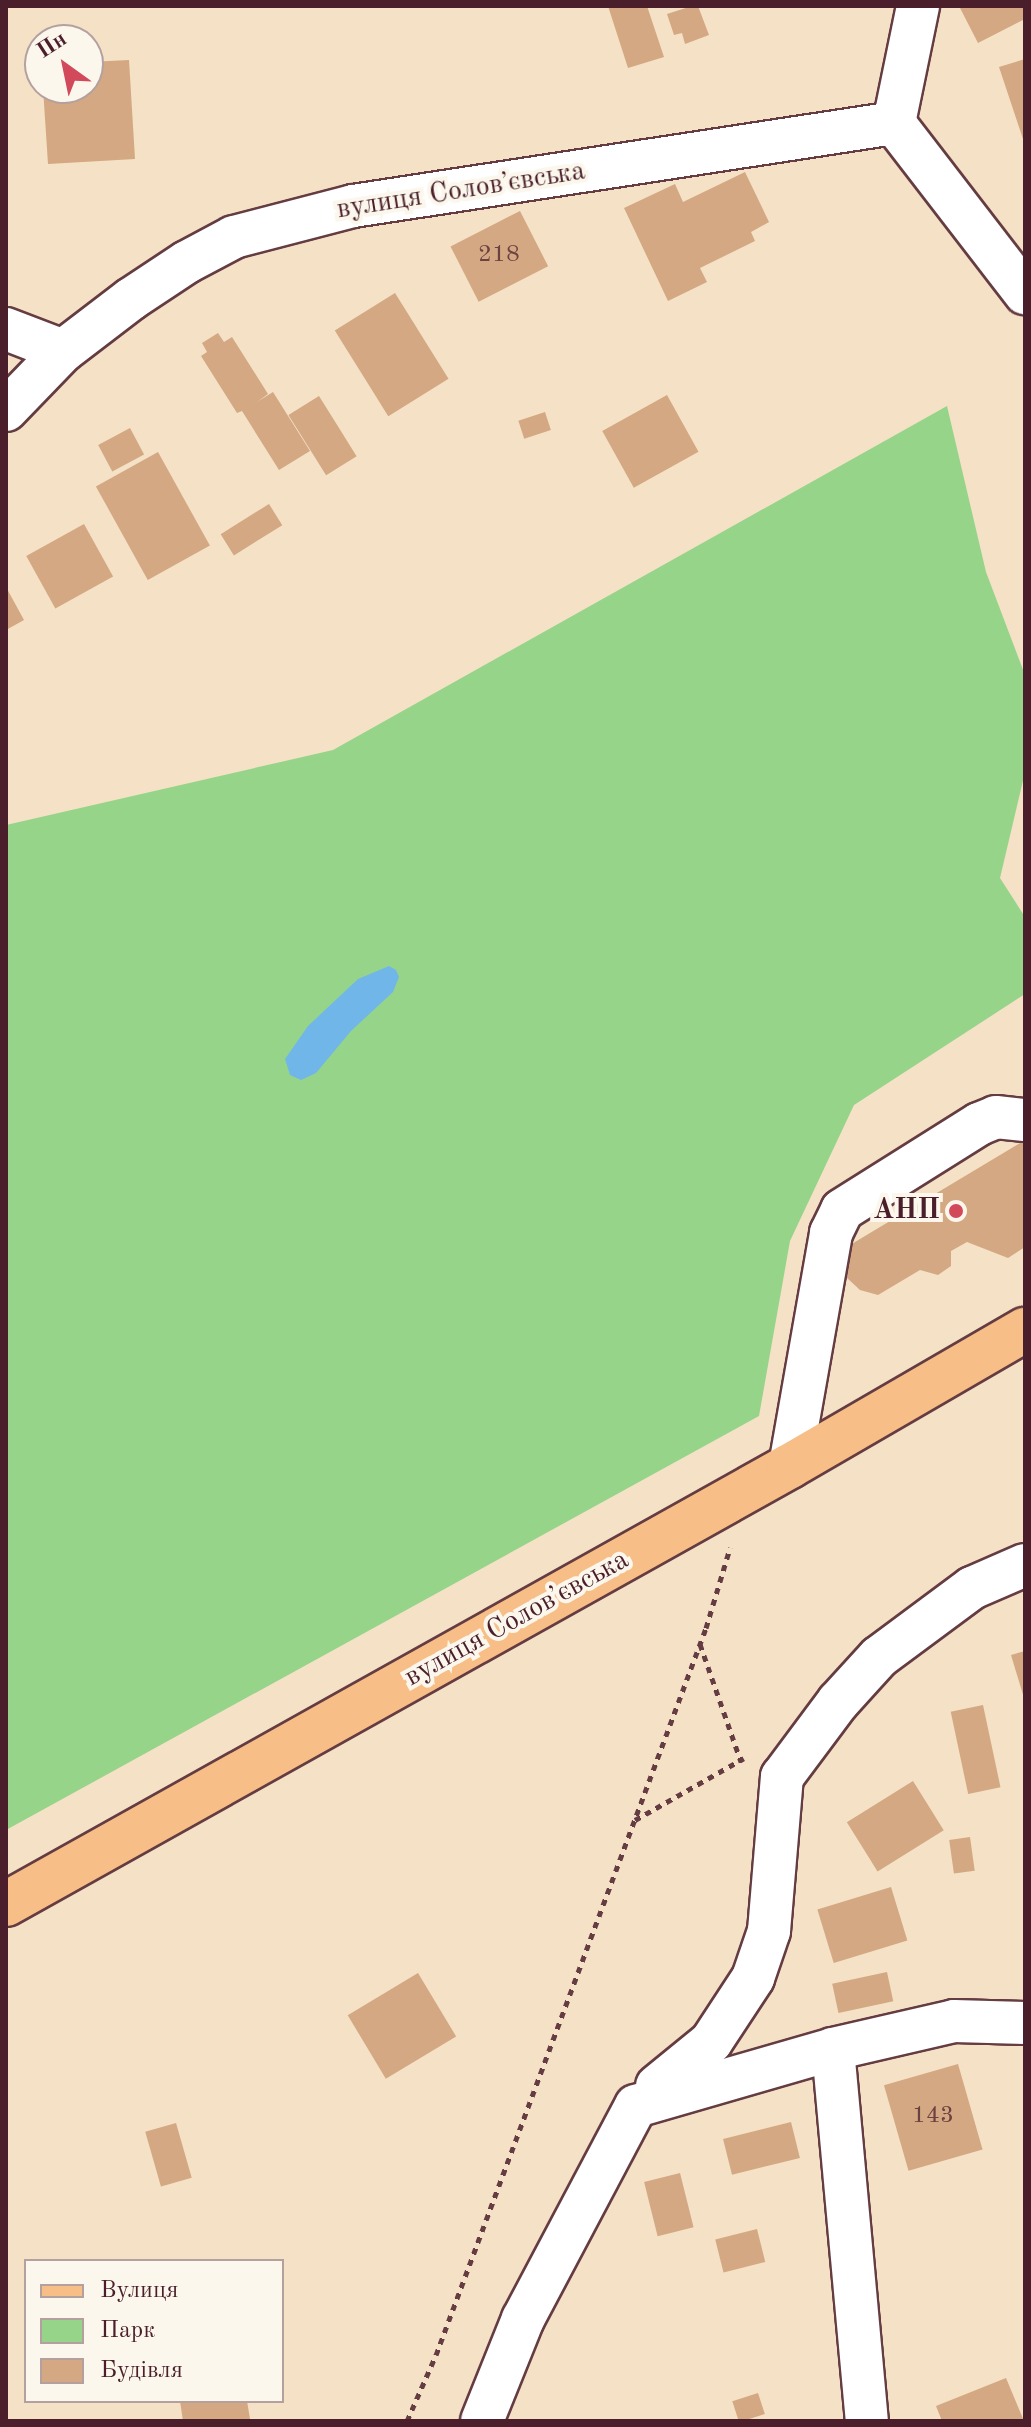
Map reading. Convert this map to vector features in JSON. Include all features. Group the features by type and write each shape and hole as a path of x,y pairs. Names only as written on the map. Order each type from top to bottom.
{"main road":[{"name":"вулиця Соловʼєвська","path":"6,1904 790,1466 1025,1330"}],"street":[{"path":"918,6 894,123 1025,293"},
{"name":"вулиця Соловʼєвська","path":"6,410 63,351 187,262 249,233 353,206 894,123"},
{"path":"6,329 63,351"},
{"path":"790,1466 831,1233 842,1210 979,1124 996,1117 1025,1120"},
{"path":"482,2421 523,2319 647,2096 711,2042 753,1978 769,1931 782,1777 838,1702 879,1657 972,1588 1025,1565"},
{"path":"647,2096 954,2021 1025,2023"},
{"path":"833,2049 867,2421"}],"path":[{"path":"407,2421 436,2355 635,1820 700,1644 733,1541"},
{"path":"700,1644 745,1776"},
{"path":"635,1820 753,1753"}],"green space":[{"path":"947,406 986,572 1025,675 1025,772 1000,878 1025,917 1025,994 854,1105 790,1241 759,1416 6,1830 6,825 333,750"}],"water":[{"path":"389,966 396,970 399,977 393,992 351,1031 316,1073 301,1080 290,1075 285,1059 308,1026 358,979"}],"building":[{"path":"608,6 647,6 664,57 628,68"},
{"path":"698,6 709,35 685,44 682,33 674,35 667,14"},
{"path":"959,6 1025,6 1025,19 978,43"},
{"path":"1025,59 1025,138 1023,139 999,67"},
{"path":"129,60 135,159 48,164 44,104 104,104 104,61"},
{"path":"745,172 769,222 751,232 755,241 700,268 707,282 668,301 624,208 675,184 683,202"},
{"path":"520,211 548,266 479,302 451,246"},
{"path":"395,293 449,379 388,416 335,331"},
{"path":"218,333 224,342 232,337 268,394 257,402 273,392 310,451 279,470 242,411 237,413 201,356 207,352 202,343"},
{"path":"667,395 699,452 634,488 602,431"},
{"path":"319,396 357,456 326,475 288,415"},
{"path":"545,412 551,430 524,439 518,421"},
{"path":"130,428 144,454 112,471 98,445"},
{"path":"158,452 210,546 148,580 96,486"},
{"path":"269,504 282,525 234,555 221,534"},
{"path":"84,524 113,576 55,608 26,556"},
{"path":"6,587 24,620 6,630"},
{"path":"1025,1140 1025,1247 1008,1258 967,1242 951,1251 951,1266 938,1275 920,1270 878,1295 860,1290 846,1277 840,1251"},
{"path":"1025,1651 1025,1698 1024,1698 1011,1655"},
{"path":"983,1705 1000,1787 968,1794 951,1712"},
{"path":"913,1781 944,1830 878,1872 847,1822"},
{"path":"970,1837 975,1871 954,1874 949,1840"},
{"path":"891,1887 907,1941 834,1963 817,1910"},
{"path":"887,1972 893,2001 838,2013 832,1984"},
{"path":"418,1973 456,2036 386,2079 348,2015"},
{"path":"958,2064 983,2150 909,2171 884,2085"},
{"path":"791,2122 800,2158 732,2175 723,2139"},
{"path":"176,2123 192,2178 161,2187 145,2132"},
{"path":"680,2173 694,2227 658,2236 644,2182"},
{"path":"757,2229 765,2262 724,2272 715,2239"},
{"path":"1006,2378 1024,2421 942,2421 936,2406"},
{"path":"758,2393 765,2414 739,2421 732,2401"},
{"path":"180,2403 247,2403 250,2419 183,2421"}],"place":[{"name":"АНП","path":"956,1211"}]}
